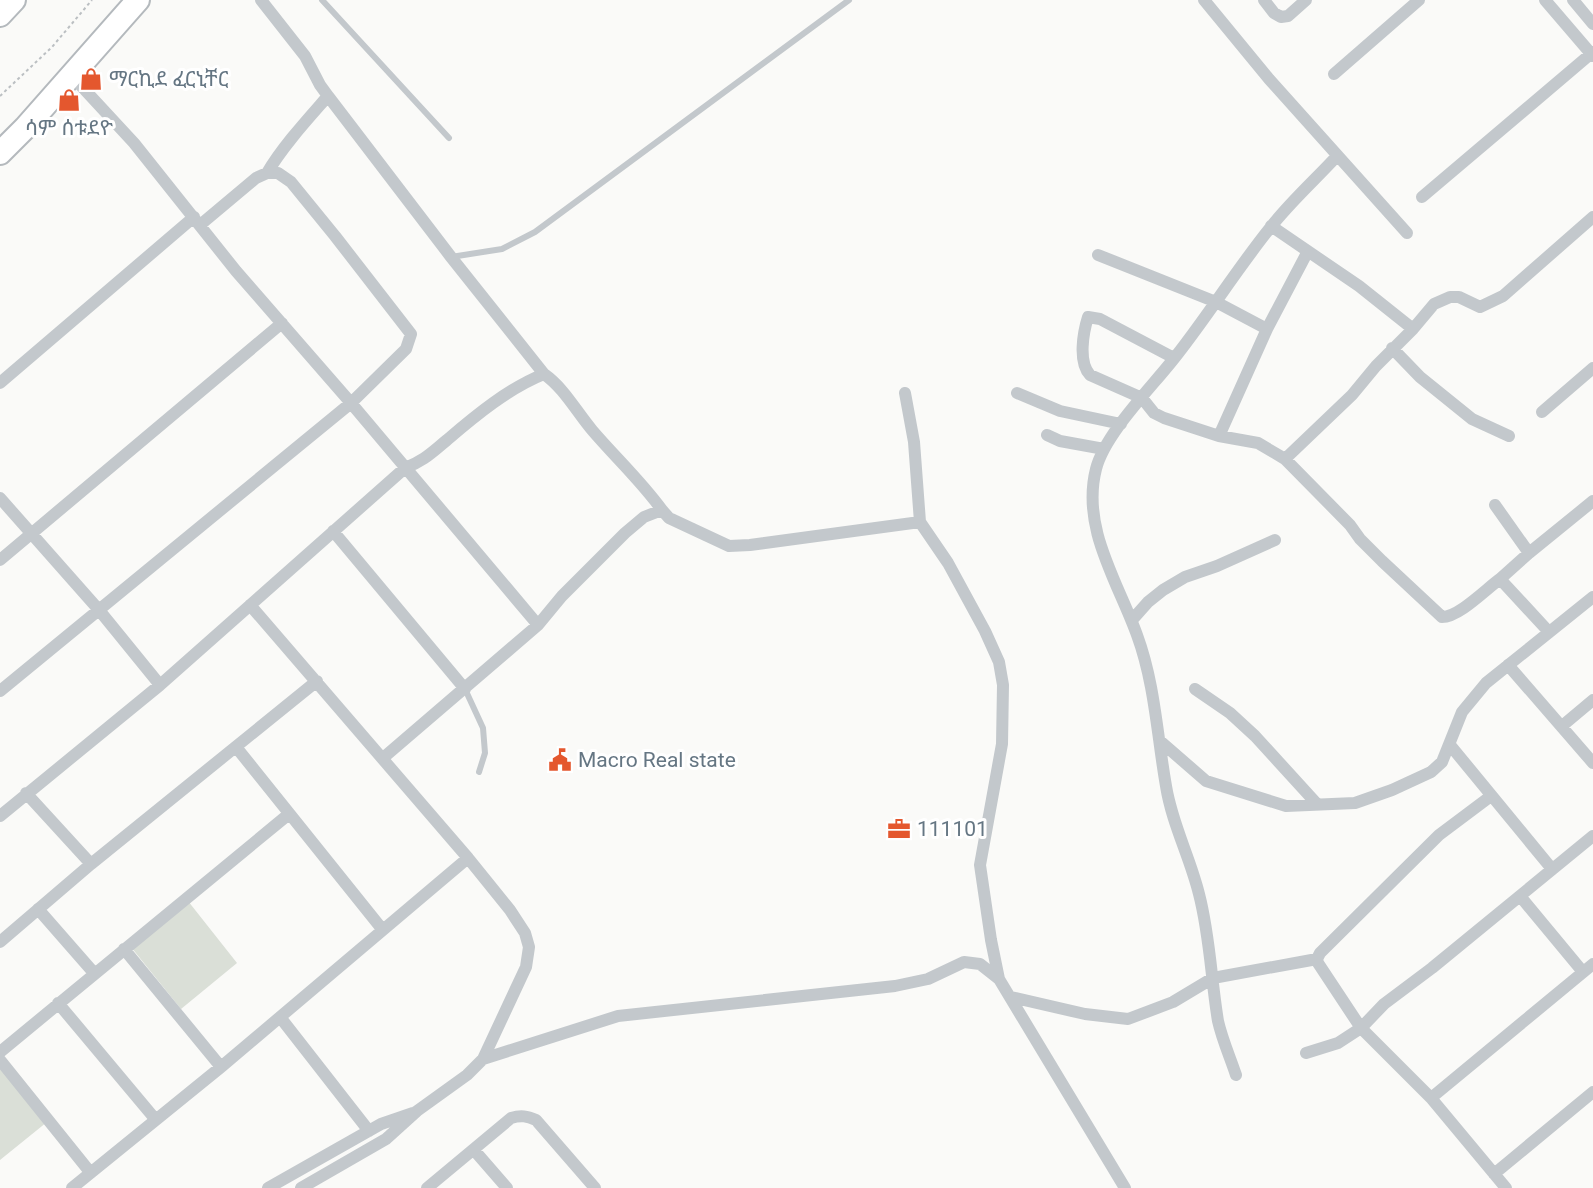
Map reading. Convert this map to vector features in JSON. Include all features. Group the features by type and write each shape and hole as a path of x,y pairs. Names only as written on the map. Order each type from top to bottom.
{"highway":[{"path":"0,15 14,0"},
{"path":"0,153 72,76 138,0"}],"street":[{"path":"261,0 304,56 328,96 451,257 544,374 669,518 729,546 920,522"},
{"path":"1204,0 1336,156 1407,234"},
{"path":"1264,0 1274,13 1281,17 1288,16 1306,0"},
{"path":"1334,74 1419,0"},
{"path":"1422,198 1592,54 1545,0"},
{"path":"1573,0 1593,24"},
{"path":"72,76 134,143 236,271 351,403 538,625"},
{"path":"0,383 197,221 267,173 279,153 328,96"},
{"path":"1236,1075 1219,1023 1206,924 1198,891 1173,818 1166,787 1146,661 1132,620 1103,554 1095,528 1092,498 1094,479 1096,465 1121,424 1174,358 1271,226 1336,156"},
{"path":"0,691 351,403 406,349 411,334 335,236 291,182 278,173 267,173"},
{"path":"1285,459 1352,396 1392,348 1413,329 1434,304 1450,297 1459,297 1480,307 1503,296 1593,217"},
{"path":"1271,226 1359,286 1413,329"},
{"path":"1219,436 1267,329 1308,251"},
{"path":"1098,255 1216,302 1267,329"},
{"path":"1174,358 1100,319 1088,317 1083,350 1085,370 1090,375 1142,398 1154,413 1164,418 1219,436 1258,443 1285,459 1342,516 1368,547 1442,617 1449,617 1463,608 1593,501"},
{"path":"0,560 282,323"},
{"path":"1392,348 1420,377 1472,419 1509,436"},
{"path":"1542,412 1593,368"},
{"path":"0,816 160,685 405,468 430,456 448,439 505,395 529,380 544,374"},
{"path":"905,393 914,442 920,522 948,563 985,631 999,662 1003,685 1002,744 980,865 999,979"},
{"path":"1017,393 1060,411 1121,424"},
{"path":"1047,435 1060,441 1104,449"},
{"path":"0,498 30,535 99,610 160,685"},
{"path":"1495,505 1529,553"},
{"path":"383,758 538,625 562,596 625,533 644,517 662,510"},
{"path":"333,531 465,689"},
{"path":"1132,620 1148,602 1178,581 1275,540"},
{"path":"1500,579 1549,632"},
{"path":"1160,741 1206,781 1286,806 1355,803 1392,790 1431,772 1442,762 1462,712 1486,683 1593,597"},
{"path":"250,605 468,858 510,910 525,933 529,947 522,977 483,1059 467,1075 417,1111 386,1139 301,1188"},
{"path":"1508,665 1593,763"},
{"path":"0,942 91,864 317,681"},
{"path":"1195,688 1230,712 1317,804"},
{"path":"1562,726 1593,700"},
{"path":"1450,745 1552,869"},
{"path":"236,747 382,929"},
{"path":"26,793 91,864"},
{"path":"1491,796 1438,835 1320,953 1317,959 1361,1028 1431,1098 1506,1188"},
{"path":"0,1052 289,814"},
{"path":"1306,1053 1338,1043 1361,1028 1384,1004 1432,968 1593,836"},
{"path":"72,1188 221,1068 468,858"},
{"path":"1431,1098 1588,968 1520,896"},
{"path":"38,909 94,973"},
{"path":"124,949 221,1068"},
{"path":"1011,997 1085,1014 1128,1019 1173,1002 1213,978 1317,959"},
{"path":"483,1059 618,1016 895,986 928,979 964,962 980,964 999,979 1011,997 1125,1188"},
{"path":"58,1004 156,1120"},
{"path":"280,1017 369,1131"},
{"path":"0,1060 90,1173"},
{"path":"1494,1174 1593,1092"},
{"path":"268,1188 394,1118 417,1111"},
{"path":"427,1188 511,1118 519,1116 528,1116 536,1120 596,1188"},
{"path":"474,1150 507,1188"}],"lane":[{"path":"322,0 448,138"},
{"path":"451,257 502,249 535,232 849,0"},
{"path":"465,689 483,728 485,753 480,772"}],"path":[{"path":"0,96 52,47 92,0"}],"shaded area":[{"path":"188,901 237,963 181,1009 131,947"},
{"path":"0,1063 47,1122 0,1160"}],"place":[{"name":"ማርኪደ ፈርኒቸር","path":"91,79"},
{"name":"ሳም ሰቱደዮ","path":"69,100"},
{"name":"Macro Real state","path":"560,760"},
{"name":"111101","path":"899,829"}]}
